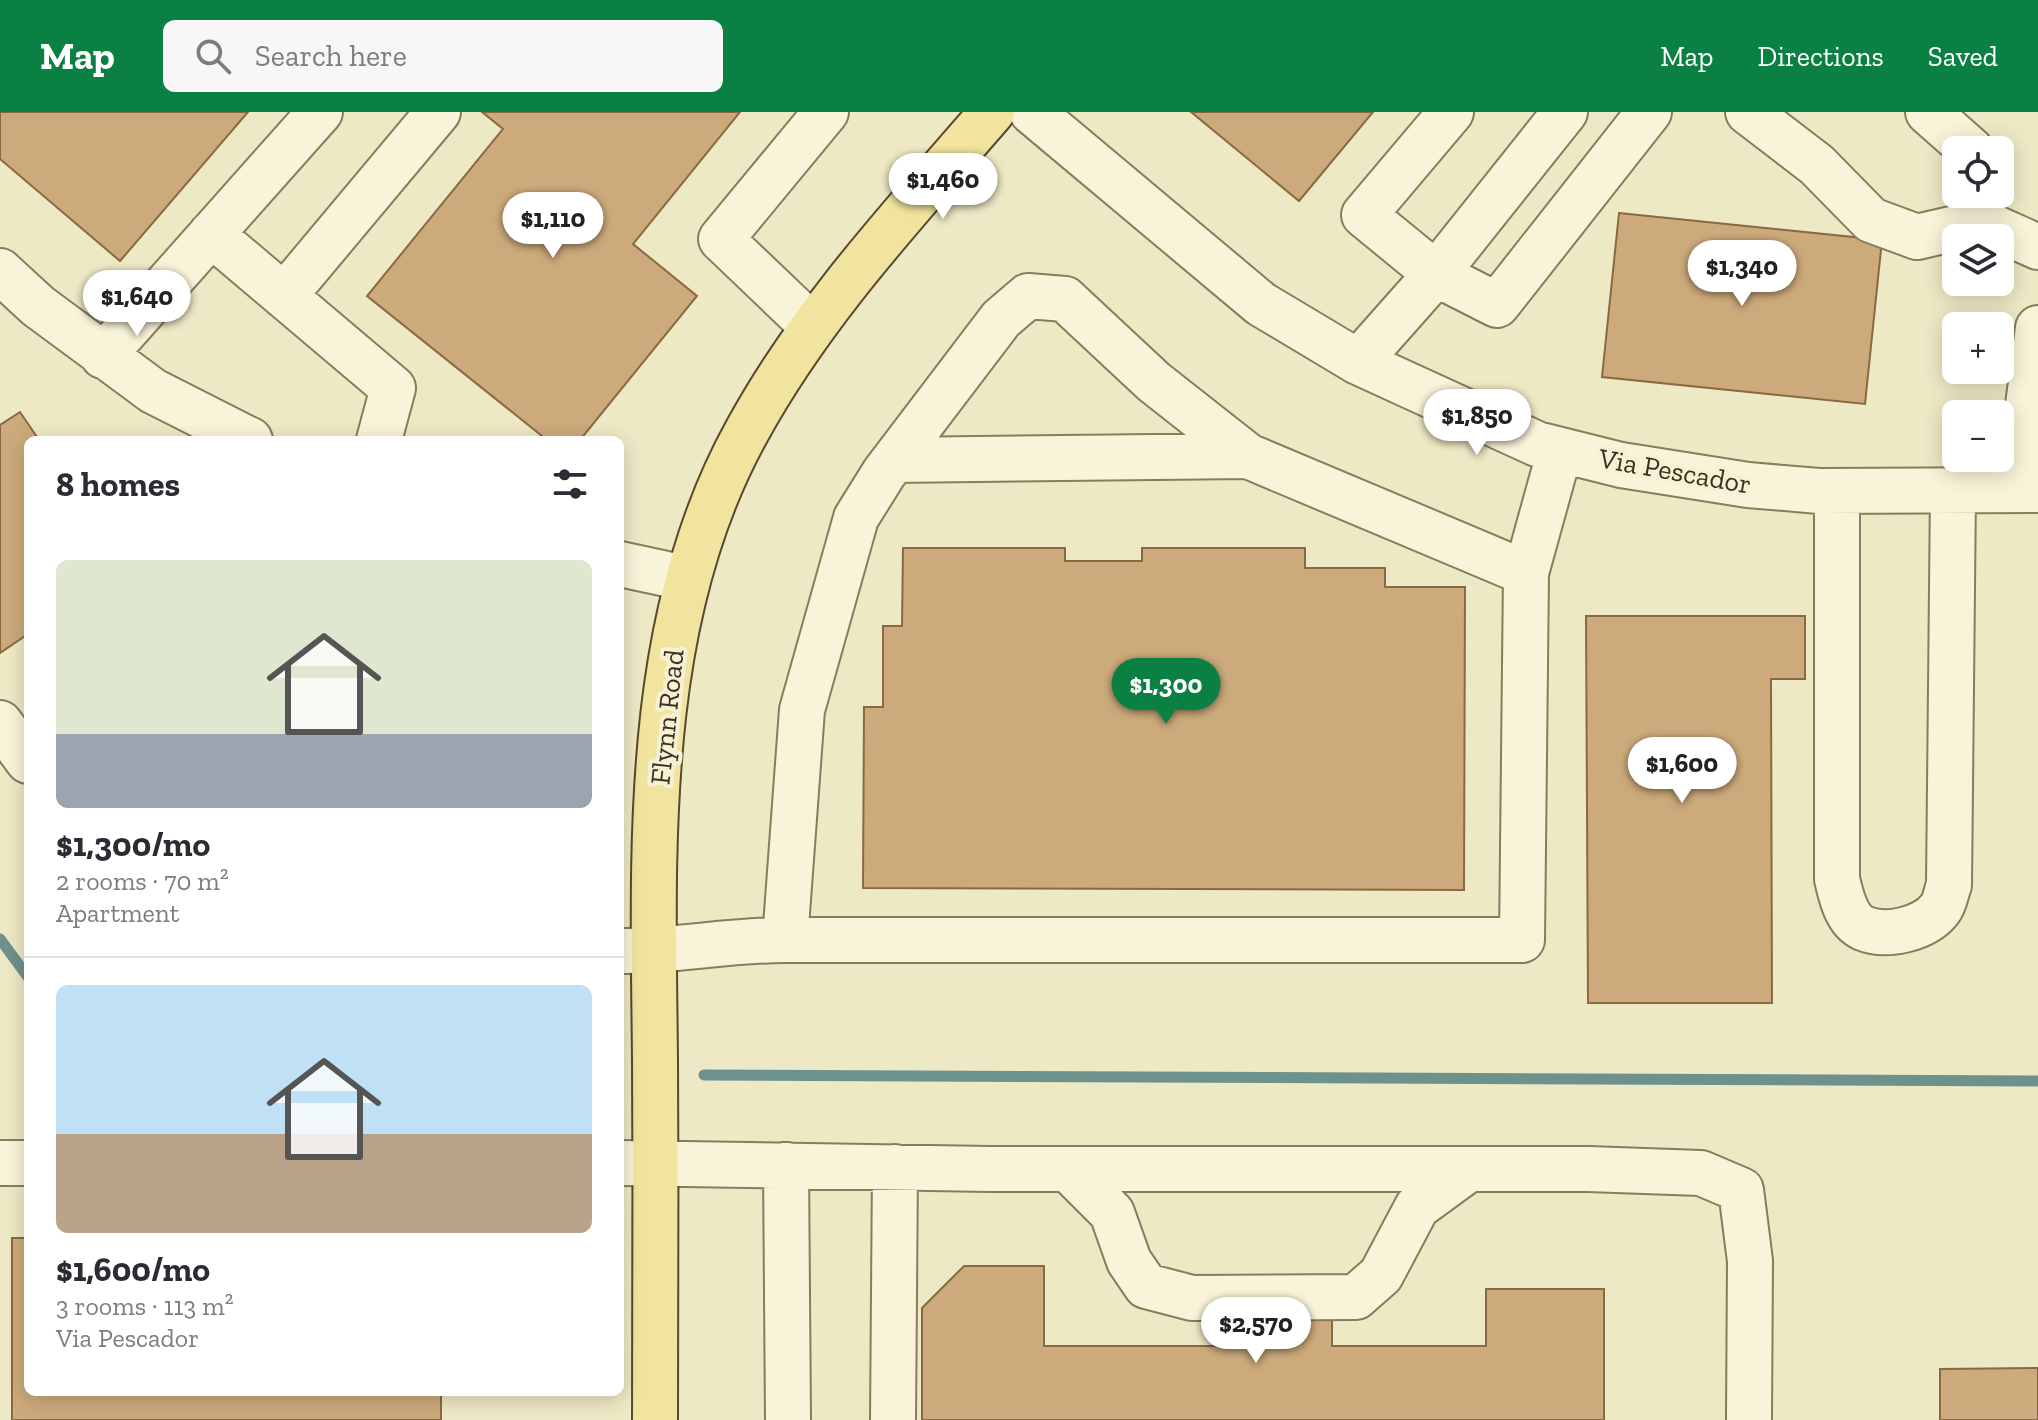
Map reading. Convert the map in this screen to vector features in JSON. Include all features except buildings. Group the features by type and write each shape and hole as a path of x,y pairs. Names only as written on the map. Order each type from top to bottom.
{"main road":[{"name":"Flynn Road","path":"655,1420 638,1163 655,1092 654,1006 637,951 657,802 669,677 685,578 712,504 746,433 812,326 843,285 992,112"}],"street":[{"path":"103,356 320,112"},
{"path":"284,296 438,112"},
{"path":"812,326 721,239 826,112"},
{"name":"Via Pescador","path":"1032,112 1261,304 1358,362 1489,425 1560,450 1621,465 1748,485 1837,491 2027,490"},
{"path":"1451,112 1364,215 1436,274 1497,305 1649,112"},
{"path":"1358,362 1436,274 1565,112"},
{"path":"1748,112 1817,165 1871,220 1917,237 1980,208 2038,247"},
{"path":"1928,112 1955,136"},
{"path":"211,234 393,388 380,436"},
{"path":"0,271 103,356 153,391 242,436"},
{"path":"785,940 802,710 856,518 894,460 1001,319 1028,296 1065,299 1154,382 1248,456 1526,573"},
{"path":"2027,490 2038,328"},
{"path":"637,951 734,940 1522,940 1526,573 1560,450"},
{"path":"894,460 1248,456"},
{"path":"1837,491 1837,879 1843,906 1861,927 1889,933 1919,925 1941,909 1949,885 1953,490"},
{"path":"624,565 685,578"},
{"path":"0,1163 24,1163"},
{"path":"638,1163 1701,1173 1741,1190 1750,1261 1749,1420"},
{"path":"786,1165 788,1420"},
{"path":"893,1420 895,1167"},
{"path":"1068,1169 1112,1213 1129,1261 1146,1286 1192,1298 1356,1297 1381,1275 1417,1207 1469,1169"}],"waterway":[{"path":"0,939 24,972"},
{"path":"704,1075 2038,1081"}]}
